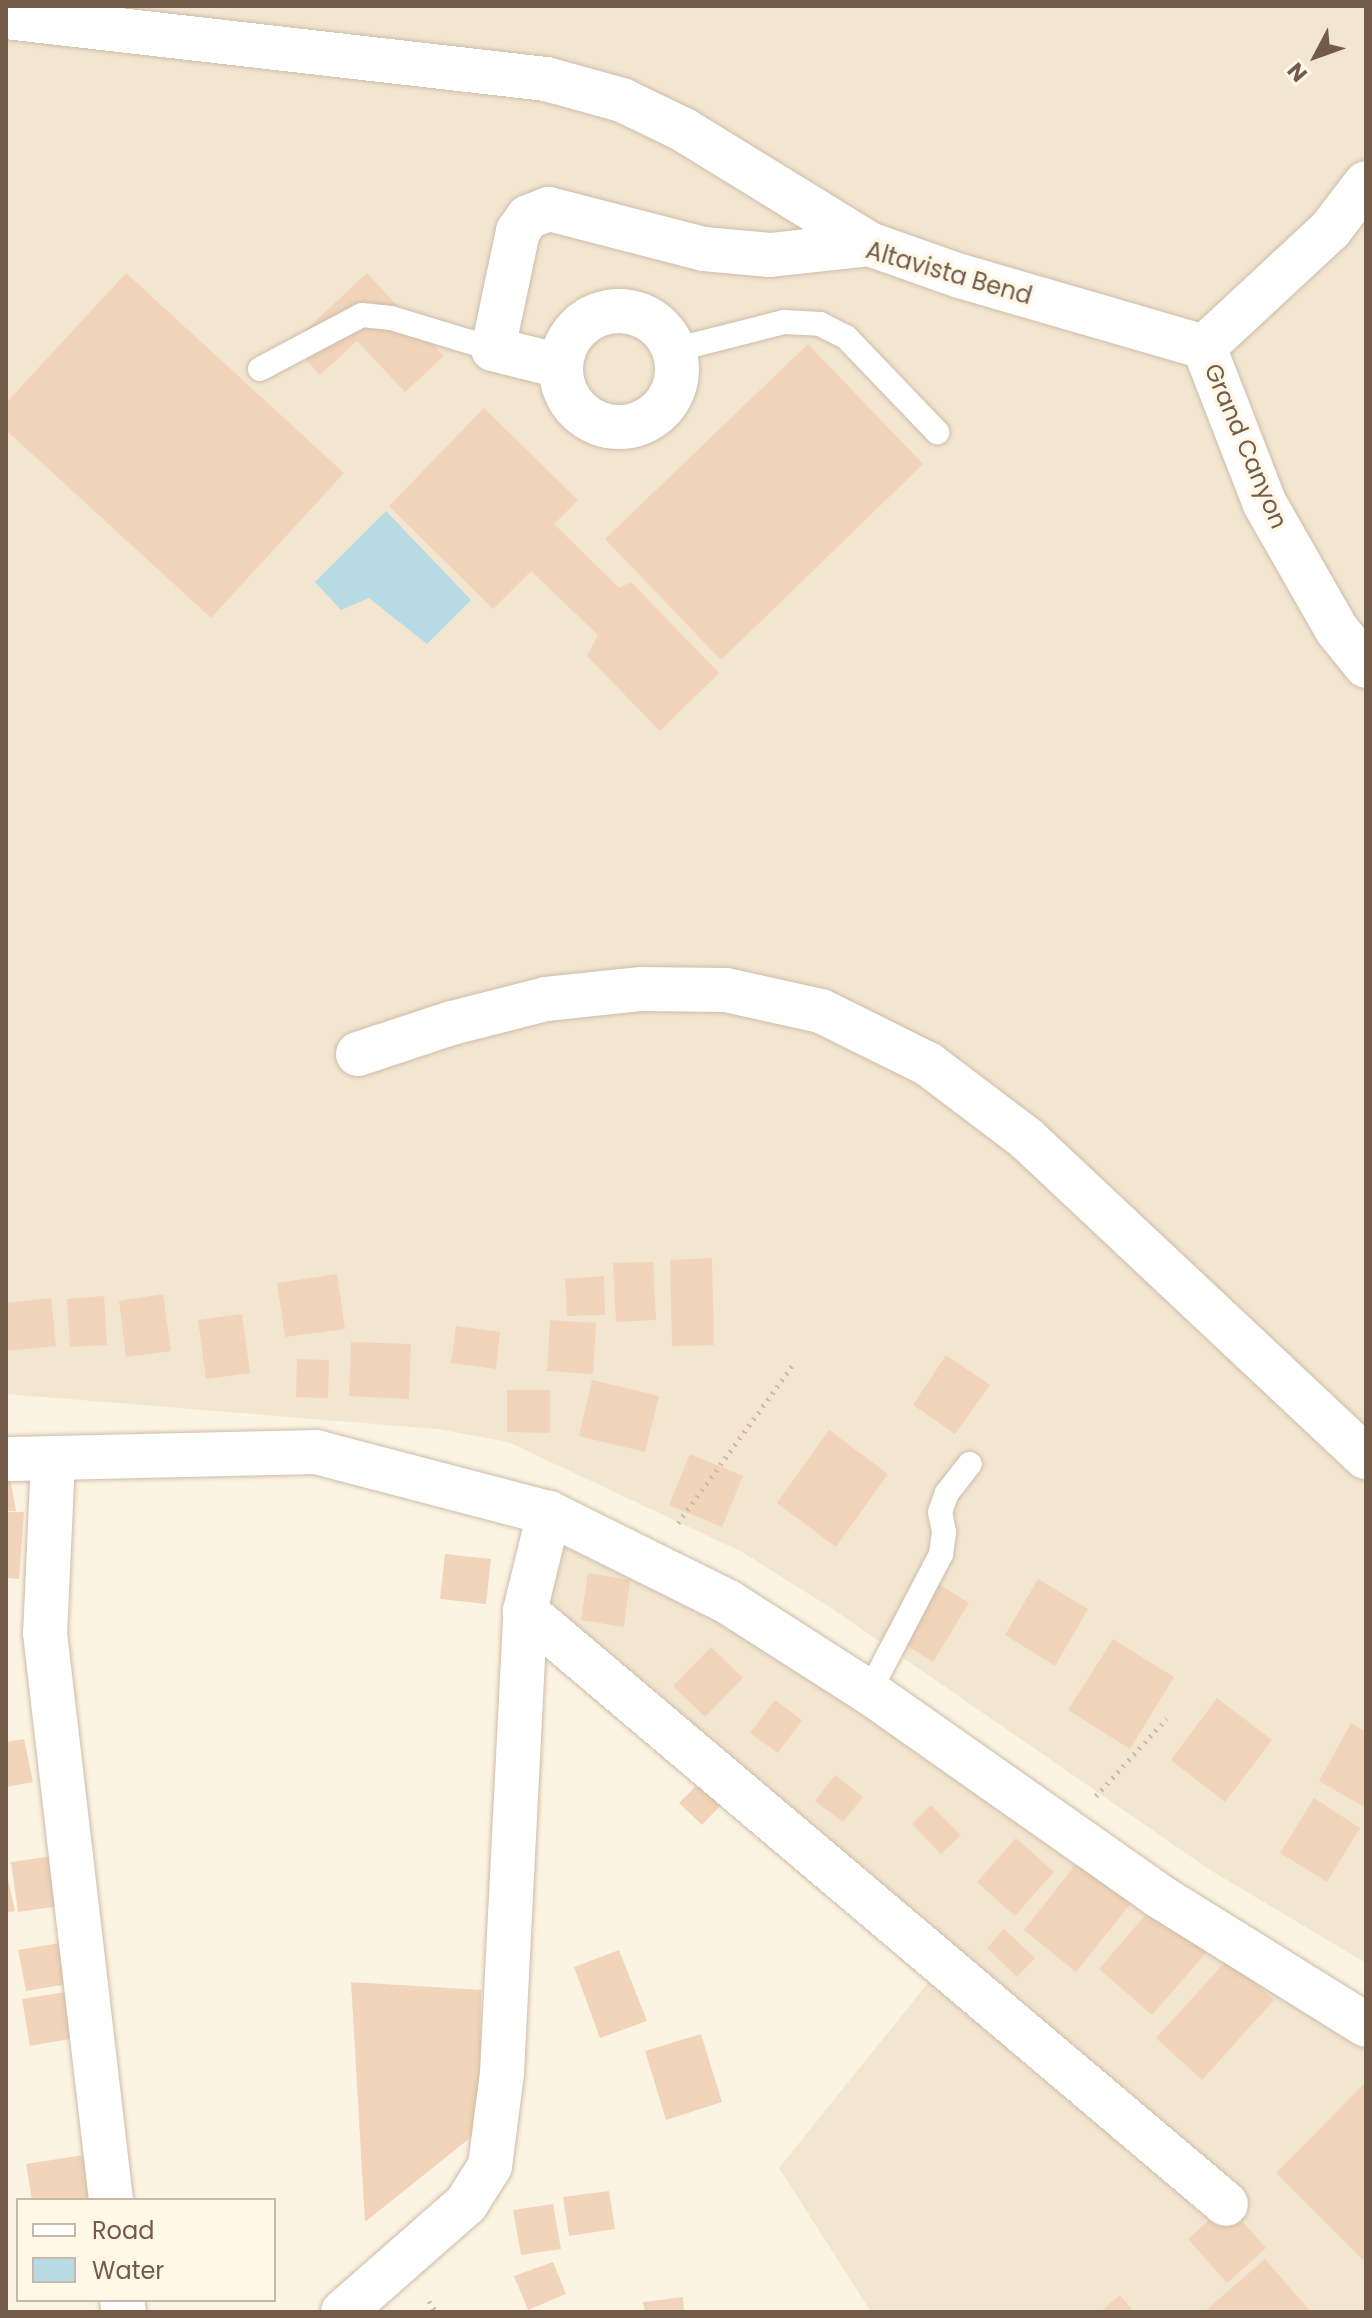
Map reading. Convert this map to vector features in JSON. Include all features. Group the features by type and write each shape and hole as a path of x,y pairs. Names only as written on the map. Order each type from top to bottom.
{"street":[{"path":"6,17 546,79 622,100 684,130 869,244"},
{"path":"1204,347 1330,230 1366,183"},
{"name":"Altavista Bend","path":"493,349 518,231 528,217 549,209 704,249 770,255 869,244 973,280 1204,347"},
{"path":"630,311 649,318 664,332 674,350 675,385 668,401 656,415 640,424 604,426 576,409 564,390 560,366 564,348 575,330 604,312 630,311"},
{"name":"Grand Canyon","path":"1204,347 1265,504 1337,630 1366,666"},
{"path":"493,349 560,366"},
{"path":"358,1054 452,1023 546,999 641,989 726,990 821,1011 928,1064 1027,1139 1366,1457"},
{"path":"6,1459 316,1452 549,1513 728,1602 869,1692 1159,1896 1366,2025"},
{"path":"53,1460 45,1633 111,2198"},
{"path":"343,2312 466,2204 490,2166 502,2073 525,1611 549,1513"},
{"path":"525,1611 1226,2204"}],"lane":[{"path":"260,369 362,315 391,318 493,349"},
{"path":"674,350 784,322 820,324 846,337 937,432"},
{"path":"869,1692 941,1554 944,1532 940,1512 947,1493 970,1464"}],"path":[{"path":"649,1562 792,1366"},
{"path":"1066,1830 1167,1718"}],"shaded area":[{"path":"6,6 1366,6 1366,1963 1210,1870 834,1610 744,1553 508,1442 437,1429 6,1394"},
{"path":"523,1506 744,1622 1366,2035 1366,2312 871,2312 779,2168 944,1963 526,1613"}],"water":[{"path":"386,511 471,600 427,644 369,598 341,610 315,582"}],"building":[{"path":"126,273 344,473 211,618 6,430 6,403"},
{"path":"367,273 444,356 405,392 357,341 320,375 291,344"},
{"path":"808,344 923,464 721,660 605,539"},
{"path":"484,408 578,500 554,524 619,588 631,582 719,673 660,731 587,656 598,635 531,571 493,609 389,506"},
{"path":"712,1258 714,1345 672,1346 670,1260"},
{"path":"653,1262 656,1320 616,1322 613,1263"},
{"path":"337,1274 345,1329 285,1337 277,1283"},
{"path":"604,1276 605,1315 567,1316 565,1279"},
{"path":"163,1294 171,1351 126,1357 119,1301"},
{"path":"104,1296 107,1345 70,1347 67,1299"},
{"path":"51,1298 56,1346 6,1351 6,1303"},
{"path":"242,1314 250,1373 206,1379 198,1320"},
{"path":"550,1320 596,1323 593,1374 547,1371"},
{"path":"456,1326 500,1332 496,1369 451,1363"},
{"path":"351,1342 411,1344 409,1399 349,1396"},
{"path":"946,1355 990,1385 955,1434 913,1405"},
{"path":"297,1359 329,1360 328,1398 296,1397"},
{"path":"592,1380 659,1396 645,1452 579,1436"},
{"path":"507,1390 550,1390 550,1433 507,1432"},
{"path":"829,1430 888,1474 836,1547 777,1503"},
{"path":"690,1454 743,1476 722,1527 669,1505"},
{"path":"6,1477 10,1477 16,1511 6,1511"},
{"path":"6,1512 24,1512 19,1579 6,1578"},
{"path":"445,1554 491,1559 486,1604 440,1599"},
{"path":"588,1573 630,1580 624,1627 581,1620"},
{"path":"921,1573 969,1603 933,1662 885,1632"},
{"path":"1038,1579 1088,1609 1055,1666 1005,1635"},
{"path":"1113,1639 1174,1677 1130,1749 1068,1710"},
{"path":"711,1647 743,1678 705,1717 673,1686"},
{"path":"1217,1698 1272,1740 1225,1802 1171,1760"},
{"path":"775,1700 802,1720 778,1753 750,1733"},
{"path":"1351,1723 1366,1732 1366,1808 1319,1781"},
{"path":"24,1739 33,1782 6,1787 6,1742"},
{"path":"835,1775 863,1797 843,1822 815,1801"},
{"path":"701,1781 723,1803 702,1825 679,1803"},
{"path":"1314,1798 1360,1828 1327,1882 1280,1853"},
{"path":"931,1805 961,1835 941,1854 912,1824"},
{"path":"1016,1838 1054,1872 1015,1916 977,1882"},
{"path":"53,1856 60,1906 18,1912 11,1862"},
{"path":"1079,1860 1132,1902 1076,1972 1024,1930"},
{"path":"6,1870 15,1911 6,1913"},
{"path":"1153,1906 1206,1953 1152,2015 1099,1969"},
{"path":"1004,1929 1035,1958 1017,1977 987,1948"},
{"path":"66,1942 73,1983 26,1991 18,1950"},
{"path":"619,1950 647,2021 600,2038 574,1967"},
{"path":"1228,1959 1274,2000 1202,2080 1156,2038"},
{"path":"351,1982 481,1990 480,2130 365,2222"},
{"path":"72,1991 81,2037 30,2046 22,1999"},
{"path":"701,2034 722,2102 666,2120 645,2051"},
{"path":"1366,2082 1366,2263 1276,2173"},
{"path":"84,2155 91,2198 32,2198 26,2164"},
{"path":"609,2191 615,2229 569,2236 563,2197"},
{"path":"553,2204 561,2249 521,2255 513,2210"},
{"path":"1227,2204 1266,2248 1227,2283 1188,2239"},
{"path":"1265,2259 1311,2312 1204,2312"},
{"path":"553,2262 566,2294 528,2310 514,2276"},
{"path":"1120,2295 1134,2312 1100,2312"},
{"path":"683,2297 684,2312 645,2312 643,2302"}]}
